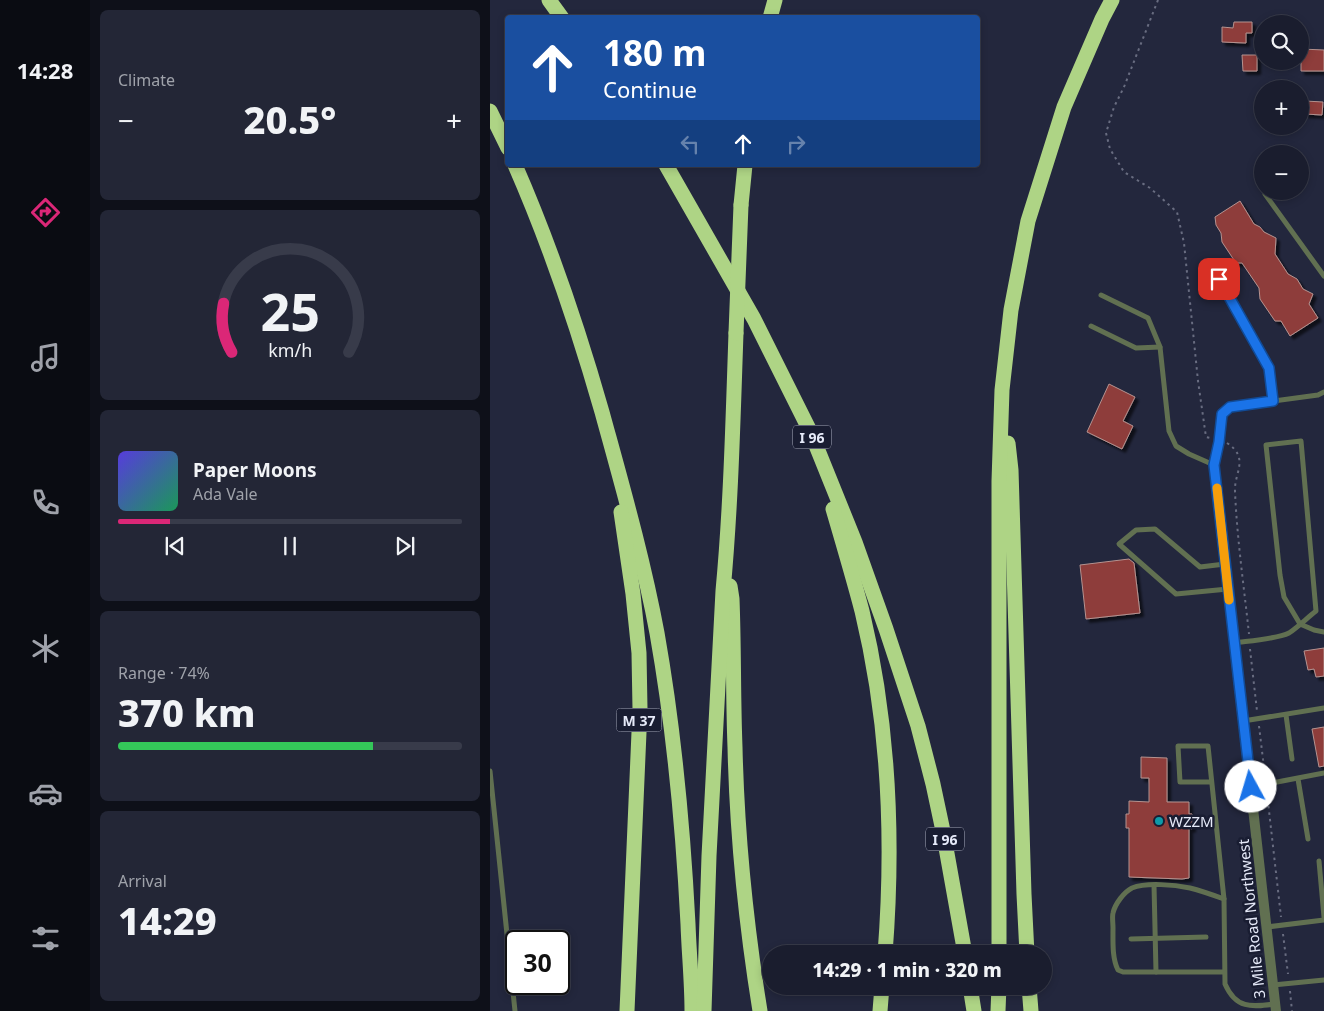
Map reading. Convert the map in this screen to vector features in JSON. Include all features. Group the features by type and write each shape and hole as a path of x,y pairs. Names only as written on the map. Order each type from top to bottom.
{"highway":[{"path":"549,0 560,15"},
{"path":"771,15 775,0"},
{"path":"999,945 999,481 1002,390 1011,310 1028,221 1064,106 1102,18 1112,0"},
{"path":"490,111 505,142"},
{"path":"516,167 543,233 568,302 588,364 642,558 657,633 678,781 685,870 692,1011"},
{"name":"I 96","path":"667,167 754,319 811,433 856,542 918,726 943,831 963,945"},
{"path":"704,1011 709,856 726,558 741,205 745,167"},
{"path":"1002,390 1011,470 1027,945"},
{"name":"M 37","path":"607,432 634,594 639,654 640,709 627,1011"},
{"path":"811,433 862,611 881,719 890,851 886,945"},
{"path":"726,558 732,598 735,746 740,839 746,914 760,1011"},
{"path":"880,1011 881,995"},
{"path":"971,995 974,1011"},
{"path":"998,1011 999,995"},
{"path":"1030,995 1031,1011"}],"street":[{"name":"3 Mile Road Northwest","path":"1214,465 1276,1007"}],"lane":[{"path":"1270,200 1324,276"},
{"path":"1219,279 1269,368 1273,401"},
{"path":"1101,295 1148,318 1160,347 1169,431 1176,446 1214,465 1222,414 1230,407 1318,395 1324,392"},
{"path":"1091,326 1136,348 1160,347"},
{"path":"1234,643 1288,633 1300,624 1316,611 1301,441 1266,445 1284,597 1300,624 1324,632"},
{"path":"1225,564 1200,567 1154,529 1136,530 1118,544 1176,594 1228,589"},
{"path":"1243,722 1324,708"},
{"path":"1286,714 1292,759"},
{"path":"1211,782 1180,782 1178,746 1208,746 1224,899 1225,984 1231,996 1245,1005 1276,1007"},
{"path":"490,771 515,1011"},
{"path":"1251,787 1324,773"},
{"path":"1298,778 1308,839"},
{"path":"1267,927 1324,919 1319,861"},
{"path":"1224,899 1191,888 1154,885 1141,886 1131,889 1119,900 1114,912 1113,929 1114,964 1118,970 1123,972 1224,972"},
{"path":"1154,885 1156,972"},
{"path":"1131,938 1206,937"},
{"path":"1273,985 1324,980"}],"building":[{"path":"1234,22 1252,22 1252,33 1246,33 1246,43 1222,42 1222,27 1233,28"},
{"path":"1309,49 1324,50 1324,71 1301,71 1309,70"},
{"path":"1242,55 1254,55 1254,70 1257,71 1243,71"},
{"path":"1309,101 1323,102 1322,115 1309,114"},
{"path":"1240,201 1254,224 1276,238 1275,254 1288,274 1297,279 1303,289 1313,294 1309,304 1318,318 1290,336 1281,321 1275,321 1260,299 1259,288 1242,263 1236,263 1222,242 1215,217"},
{"path":"1109,384 1135,397 1123,421 1133,426 1122,449 1087,432"},
{"path":"1129,559 1134,563 1140,613 1086,619 1080,565"},
{"path":"1324,648 1324,676 1316,677 1314,669 1308,670 1304,651"},
{"path":"1324,727 1324,766 1319,767 1312,729"},
{"name":"WZZM","path":"1141,757 1167,758 1167,802 1189,802 1189,814 1192,814 1192,829 1189,828 1189,878 1129,877 1129,828 1126,828 1126,814 1129,814 1129,801 1149,802 1149,778 1141,778"}],"slow traffic":[{"path":"1217,488 1229,600"}],"place":[{"name":"WZZM","path":"1159,821"}],"route":[{"path":"1219,279 1269,368 1273,401 1230,407 1222,414 1214,465 1251,787"}]}
